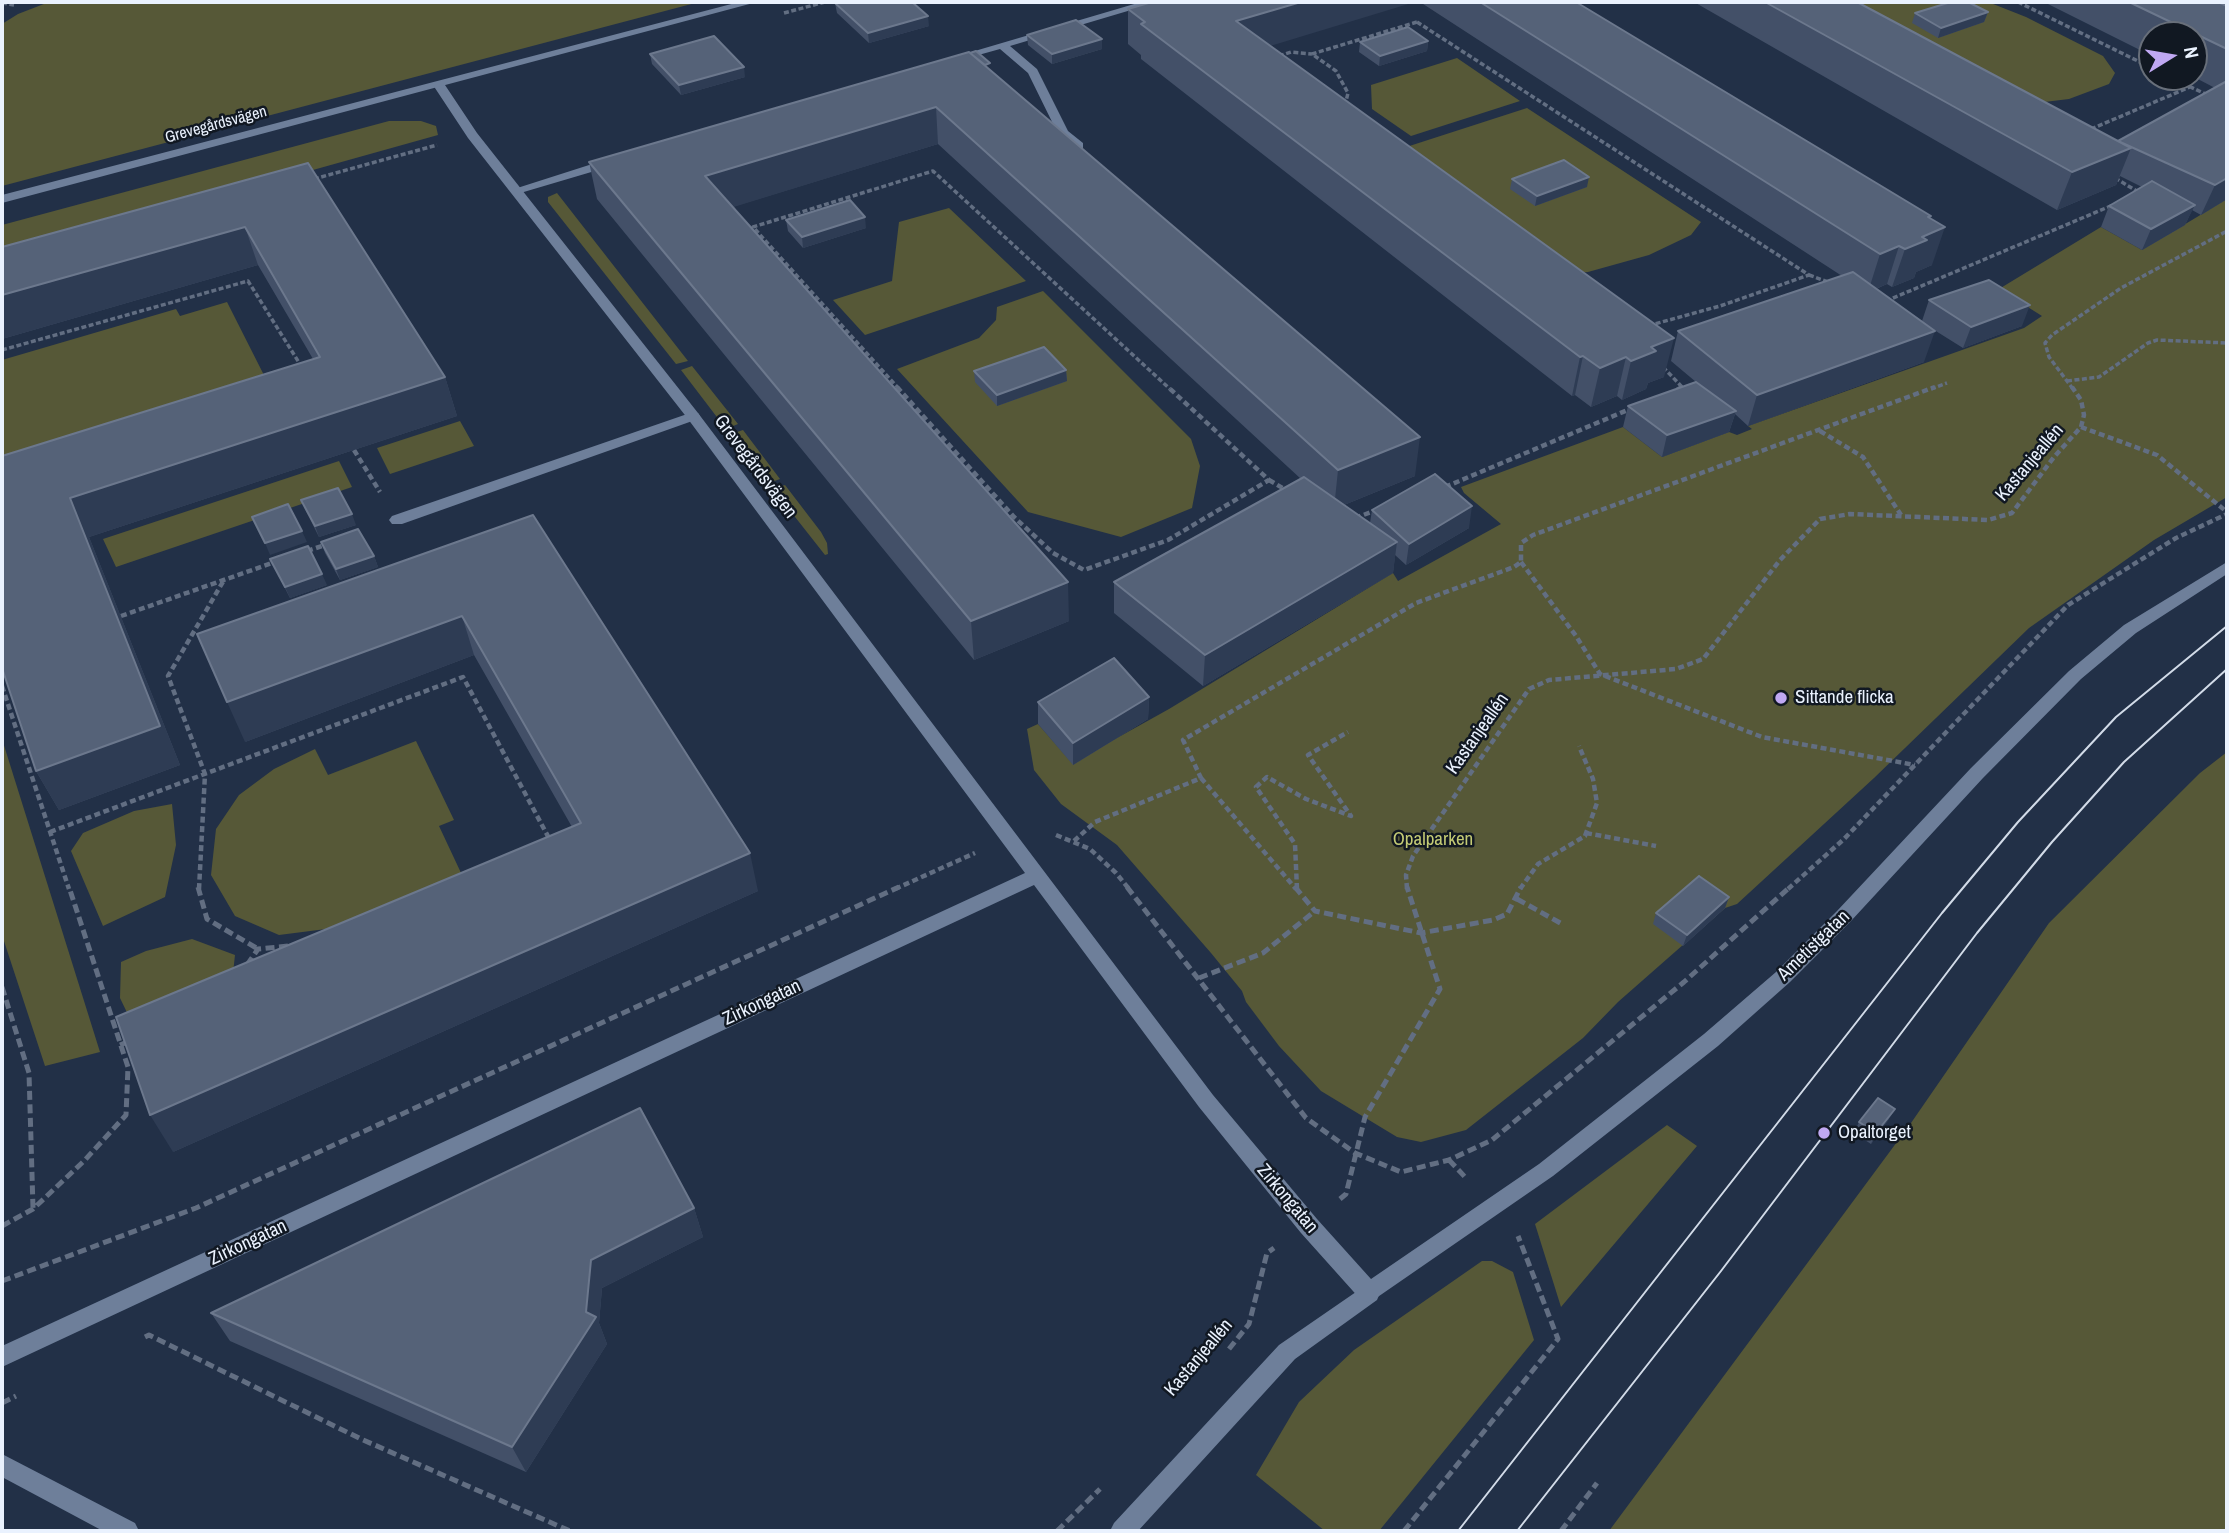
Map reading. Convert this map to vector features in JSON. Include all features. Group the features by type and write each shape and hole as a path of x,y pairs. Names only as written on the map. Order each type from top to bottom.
{"street":[{"name":"Grevegårdsvägen","path":"2,199 751,2"},
{"path":"950,60 1152,2"},
{"path":"1002,45 1033,71 1063,133 1095,160"},
{"name":"Grevegårdsvägen","path":"439,85 472,135 693,416 1037,875"},
{"path":"517,190 622,158"},
{"path":"397,520 693,416"},
{"name":"Ametistgatan","path":"1122,1531 1287,1352 1493,1208 1632,1105 1783,977 1900,859 2001,747 2074,675 2130,629 2227,566"},
{"name":"Zirkongatan","path":"2,1357 1037,875 1206,1101 1309,1226 1369,1293"},
{"path":"2,1465 127,1531"}],"path":[{"path":"2018,2 2138,61"},
{"path":"2,3 14,5"},
{"path":"1271,58 1291,52 1312,54 1417,22 1809,275 1835,284"},
{"path":"1312,54 1336,71 1348,93 1341,122"},
{"path":"2080,134 2181,91"},
{"path":"2199,91 2215,98"},
{"path":"1331,114 1638,340"},
{"path":"311,180 472,135"},
{"path":"1269,480 1168,540 1084,570 1053,553 1014,517 753,227 933,171 1269,480 1290,492"},
{"path":"2104,172 2140,193 2128,198"},
{"path":"1873,297 1886,302 2115,204"},
{"name":"Kastanjeallén","path":"1223,1358 1249,1324 1267,1253 1309,1226 1346,1194 1365,1117 1440,989 1408,894 1406,875 1413,856 1529,689 1549,680 1676,669 1703,659 1780,560 1813,523 1820,519 1850,514 1988,520 2012,513 2054,457 2081,427 2084,408 2044,346 2052,335 2121,288 2226,233"},
{"path":"1629,331 1720,306 1809,275"},
{"path":"2,350 248,281 304,370"},
{"path":"2067,381 2099,377 2148,342 2157,340 2227,343"},
{"path":"1656,359 1682,387 1670,393"},
{"path":"1915,765 1762,737 1600,674 1576,636 1521,562 1521,543 1533,535 1947,383"},
{"path":"1434,490 1633,408"},
{"path":"1354,1153 1401,1172 1450,1160 1492,1140 1684,982 1844,839 2068,605 2176,538 2227,513 2157,455 2081,427"},
{"path":"1819,430 1863,457 1901,515"},
{"path":"298,554 397,520 354,450"},
{"path":"1355,518 1381,509"},
{"path":"121,616 286,559"},
{"path":"1521,562 1514,568 1416,603 1183,740 1201,778 1315,911 1421,933 1503,917 1511,910 1527,876 1538,864 1586,833 1597,803 1596,791 1579,746"},
{"path":"223,580 168,676 205,774 197,883 207,919 258,949 298,945"},
{"path":"50,832 464,677 555,849"},
{"path":"2,686 128,1067 126,1115 84,1161 33,1209 2,1226"},
{"path":"1297,890 1296,844 1256,787 1267,777 1306,799 1351,816 1308,755 1348,732"},
{"path":"1074,841 1095,821 1201,778"},
{"path":"1586,833 1656,846"},
{"path":"1517,899 1562,924"},
{"path":"1199,978 1263,953 1315,911"},
{"path":"244,970 258,949"},
{"path":"2,987 29,1073 33,1209"},
{"path":"120,1045 131,1040"},
{"path":"1404,1531 1558,1339 1520,1238 1450,1160"},
{"path":"137,1341 149,1335 361,1439 570,1531"},
{"path":"2,1402 26,1391"},
{"path":"1561,1531 1597,1483"},
{"path":"1057,1531 1102,1487"}],"green space":[{"path":"49,2 699,2 2,186 2,24 18,14"},
{"path":"1820,2 1988,2 2026,17 2103,56 2115,73 2109,84 2069,99 2028,104"},
{"path":"1457,58 1520,101 1411,136 1372,109 1371,85"},
{"path":"1527,108 1701,222 1691,235 1649,255 1588,272 1567,274 1397,150"},
{"path":"389,121 421,121 436,126 438,135 2,257 2,225"},
{"path":"557,193 688,361 676,364 548,202 548,197"},
{"name":"Opalparken","path":"2227,199 2227,497 2154,540 2029,628 1874,778 1737,904 1725,908 1618,1002 1583,1038 1466,1130 1421,1142 1397,1137 1321,1091 1279,1046 1246,1002 1242,991 1117,845 1061,804 1034,770 1027,729 1038,724 1072,763 1169,709 1393,573 1398,581 1501,524 1464,493 1461,487 1623,427 1662,457 1729,432 1737,435 1752,429 1748,426 2024,328 2042,316 1999,289 2101,227 2142,250"},
{"path":"949,208 1026,281 865,335 833,300 892,281 899,222"},
{"path":"1043,291 1191,439 1200,466 1192,508 1121,537 1028,512 897,369 979,338 996,320 997,307"},
{"path":"227,302 273,393 2,484 2,360 176,309 180,316"},
{"path":"692,366 738,424 726,429 681,370"},
{"path":"460,421 474,446 390,474 377,448"},
{"path":"743,430 780,479 769,483 731,434"},
{"path":"339,461 352,487 116,567 103,539"},
{"path":"785,485 821,532 827,543 828,554 825,555 773,489"},
{"path":"2,739 100,1052 45,1066 2,935"},
{"path":"416,741 454,820 439,826 462,875 393,905 326,929 279,935 235,916 211,875 216,829 239,795 274,769 315,749 328,775"},
{"path":"2227,752 2227,1531 1609,1531 1911,1123 2049,923 2200,773"},
{"path":"172,804 176,845 165,897 103,926 71,851 83,833 134,811"},
{"path":"192,939 235,955 233,973 133,1025 120,998 121,962 146,951"},
{"path":"1667,1125 1697,1146 1561,1307 1535,1224"},
{"path":"1482,1261 1492,1261 1513,1272 1534,1340 1379,1531 1325,1531 1256,1475 1299,1402 1354,1350"}],"building":[{"path":"912,2 928,16 868,33 835,3"},
{"path":"1152,2 1301,2 1236,21 1674,338 1651,347 1656,351 1631,361 1626,357 1600,368 1583,356 1580,357 1141,24 1145,22 1128,9"},
{"path":"1480,2 1576,2 1931,216 1928,217 1945,227 1922,237 1927,240 1905,249 1899,246 1880,254"},
{"path":"1765,2 1857,2 2131,148 2072,172"},
{"path":"1951,2 1968,2 1988,12 1941,28 1915,13"},
{"path":"2129,2 2218,2 2227,6 2227,49 2208,40 2208,21 2169,21"},
{"path":"1076,20 1102,39 1052,54 1027,35"},
{"path":"1408,27 1428,41 1380,56 1360,42"},
{"path":"714,36 744,67 679,85 650,54"},
{"path":"976,51 990,63 985,65 970,53"},
{"path":"969,52 1420,437 1338,470 936,107 705,176 1068,582 971,621 589,162"},
{"path":"2227,81 2227,178 2215,185 2118,141"},
{"path":"1564,160 1589,177 1537,196 1512,179"},
{"path":"308,163 445,377 70,498 160,726 36,771 2,668 2,456 320,357 245,227 2,295 2,247"},
{"path":"2152,181 2195,205 2151,229 2109,206"},
{"path":"850,200 865,217 802,237 786,220"},
{"path":"1853,272 1935,331 1757,395 1678,331"},
{"path":"1989,280 2030,305 1971,327 1929,300"},
{"path":"1044,347 1066,370 997,395 974,371"},
{"path":"1696,382 1736,411 1667,435 1628,406"},
{"path":"1435,474 1472,506 1409,544 1372,510"},
{"path":"1304,477 1397,542 1205,655 1114,582"},
{"path":"338,488 352,514 315,526 301,500"},
{"path":"288,504 302,531 265,543 252,517"},
{"path":"533,515 750,853 150,1115 116,1017 581,823 462,616 227,702 197,634"},
{"path":"358,529 374,556 336,569 321,542"},
{"path":"308,546 322,574 285,587 270,559"},
{"path":"1114,658 1149,697 1073,743 1038,702"},
{"path":"1699,876 1729,897 1687,935 1656,913"},
{"path":"1878,1098 1895,1109 1876,1133 1859,1122"},
{"path":"640,1108 694,1208 591,1260 586,1312 596,1317 512,1447 211,1313"}],"tram line":[{"path":"1458,1531 1942,913 2018,822 2116,717 2227,626"},
{"path":"1517,1531 1721,1271 1977,933 2052,842 2124,762 2227,669"}],"place":[{"name":"Sittande flicka","path":"1781,698"},
{"name":"Opaltorget","path":"1824,1133"}]}
